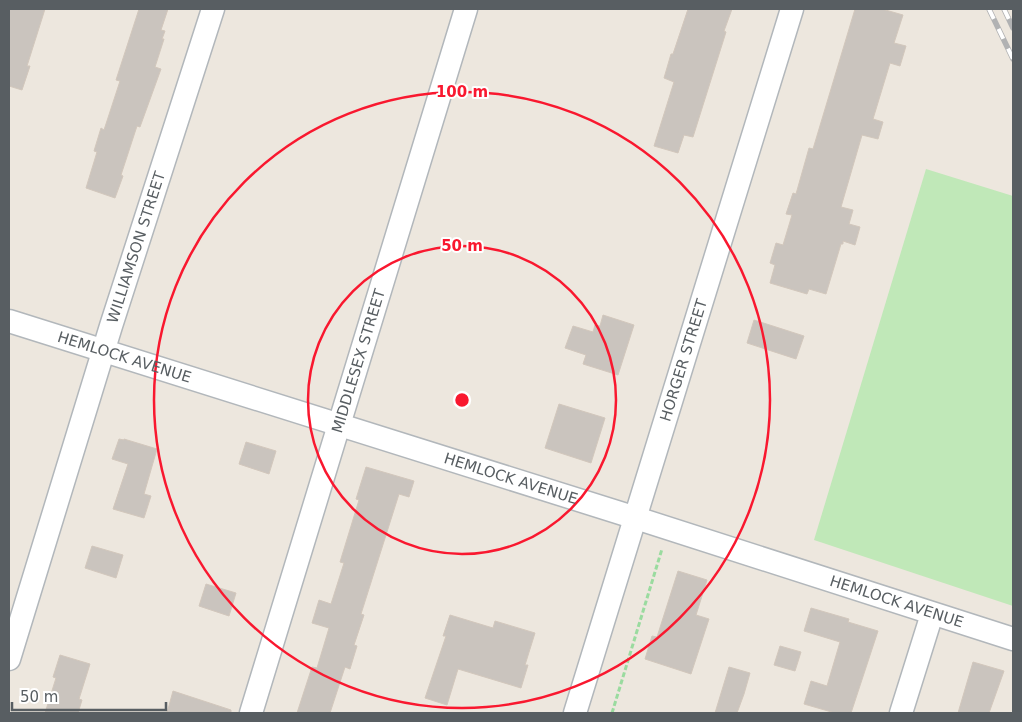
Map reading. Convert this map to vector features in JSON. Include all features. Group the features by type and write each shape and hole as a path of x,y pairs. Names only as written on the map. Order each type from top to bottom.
{"street":[{"name":"WILLIAMSON STREET","path":"9,659 103,351 213,9"},
{"name":"MIDDLESEX STREET","path":"251,713 466,9"},
{"name":"HORGER STREET","path":"575,713 792,9"},
{"name":"HEMLOCK AVENUE","path":"9,321 636,518 1013,639"},
{"path":"901,713 932,614"}],"path":[{"path":"612,713 664,545"}],"green space":[{"path":"926,169 1013,196 1013,606 814,540"}],"building":[{"path":"9,9 45,9 27,66 30,66 22,90 9,86"},
{"path":"139,9 168,9 161,30 165,31 162,39 164,39 155,67 161,69 140,127 137,126 115,198 86,188 97,152 94,151 101,128 104,130 120,81 116,80"},
{"path":"688,9 732,9 693,137 684,135 678,153 654,146 674,82 664,78"},
{"path":"855,9 882,9 903,15 894,43 906,46 900,66 890,63 873,119 883,122 878,139 862,135 841,207 853,210 849,224 860,227 855,245 843,241 843,244 841,244 826,294 809,289 807,294 770,283 775,265 770,263 776,243 783,245 792,215 786,214 793,193 796,194 809,148 813,149"},
{"path":"603,315 634,325 618,375 583,364 586,355 565,348 573,326 593,332 595,325 600,326"},
{"path":"754,320 804,336 796,359 747,343"},
{"path":"559,404 605,418 591,463 545,448"},
{"path":"119,439 157,449 144,494 151,496 144,518 113,509 128,464 112,459"},
{"path":"246,442 276,451 269,474 239,464"},
{"path":"366,467 414,481 409,497 399,494 361,614 364,615 354,645 357,646 350,669 345,667 330,713 297,713 312,667 317,668 329,628 312,623 319,600 331,604 344,563 340,562 359,500 356,499"},
{"path":"92,546 123,555 116,578 85,568"},
{"path":"678,571 707,580 696,615 709,619 691,674 645,659 652,636 657,637"},
{"path":"206,584 236,593 229,616 199,606"},
{"path":"811,608 849,619 848,622 878,631 851,713 835,713 804,704 811,681 827,686 840,642 804,631"},
{"path":"450,615 493,628 495,621 535,633 525,665 528,665 521,688 458,669 447,705 425,698 446,636 443,636"},
{"path":"780,646 801,652 795,671 774,665"},
{"path":"60,655 90,664 79,699 82,700 78,713 45,713 56,678 53,677"},
{"path":"973,662 1004,671 989,713 958,713"},
{"path":"729,667 750,673 744,694 737,713 715,713"},
{"path":"173,691 231,710 231,713 167,713"}],"railway":[{"path":"989,9 1013,59"},
{"path":"1004,9 1013,28"}]}
